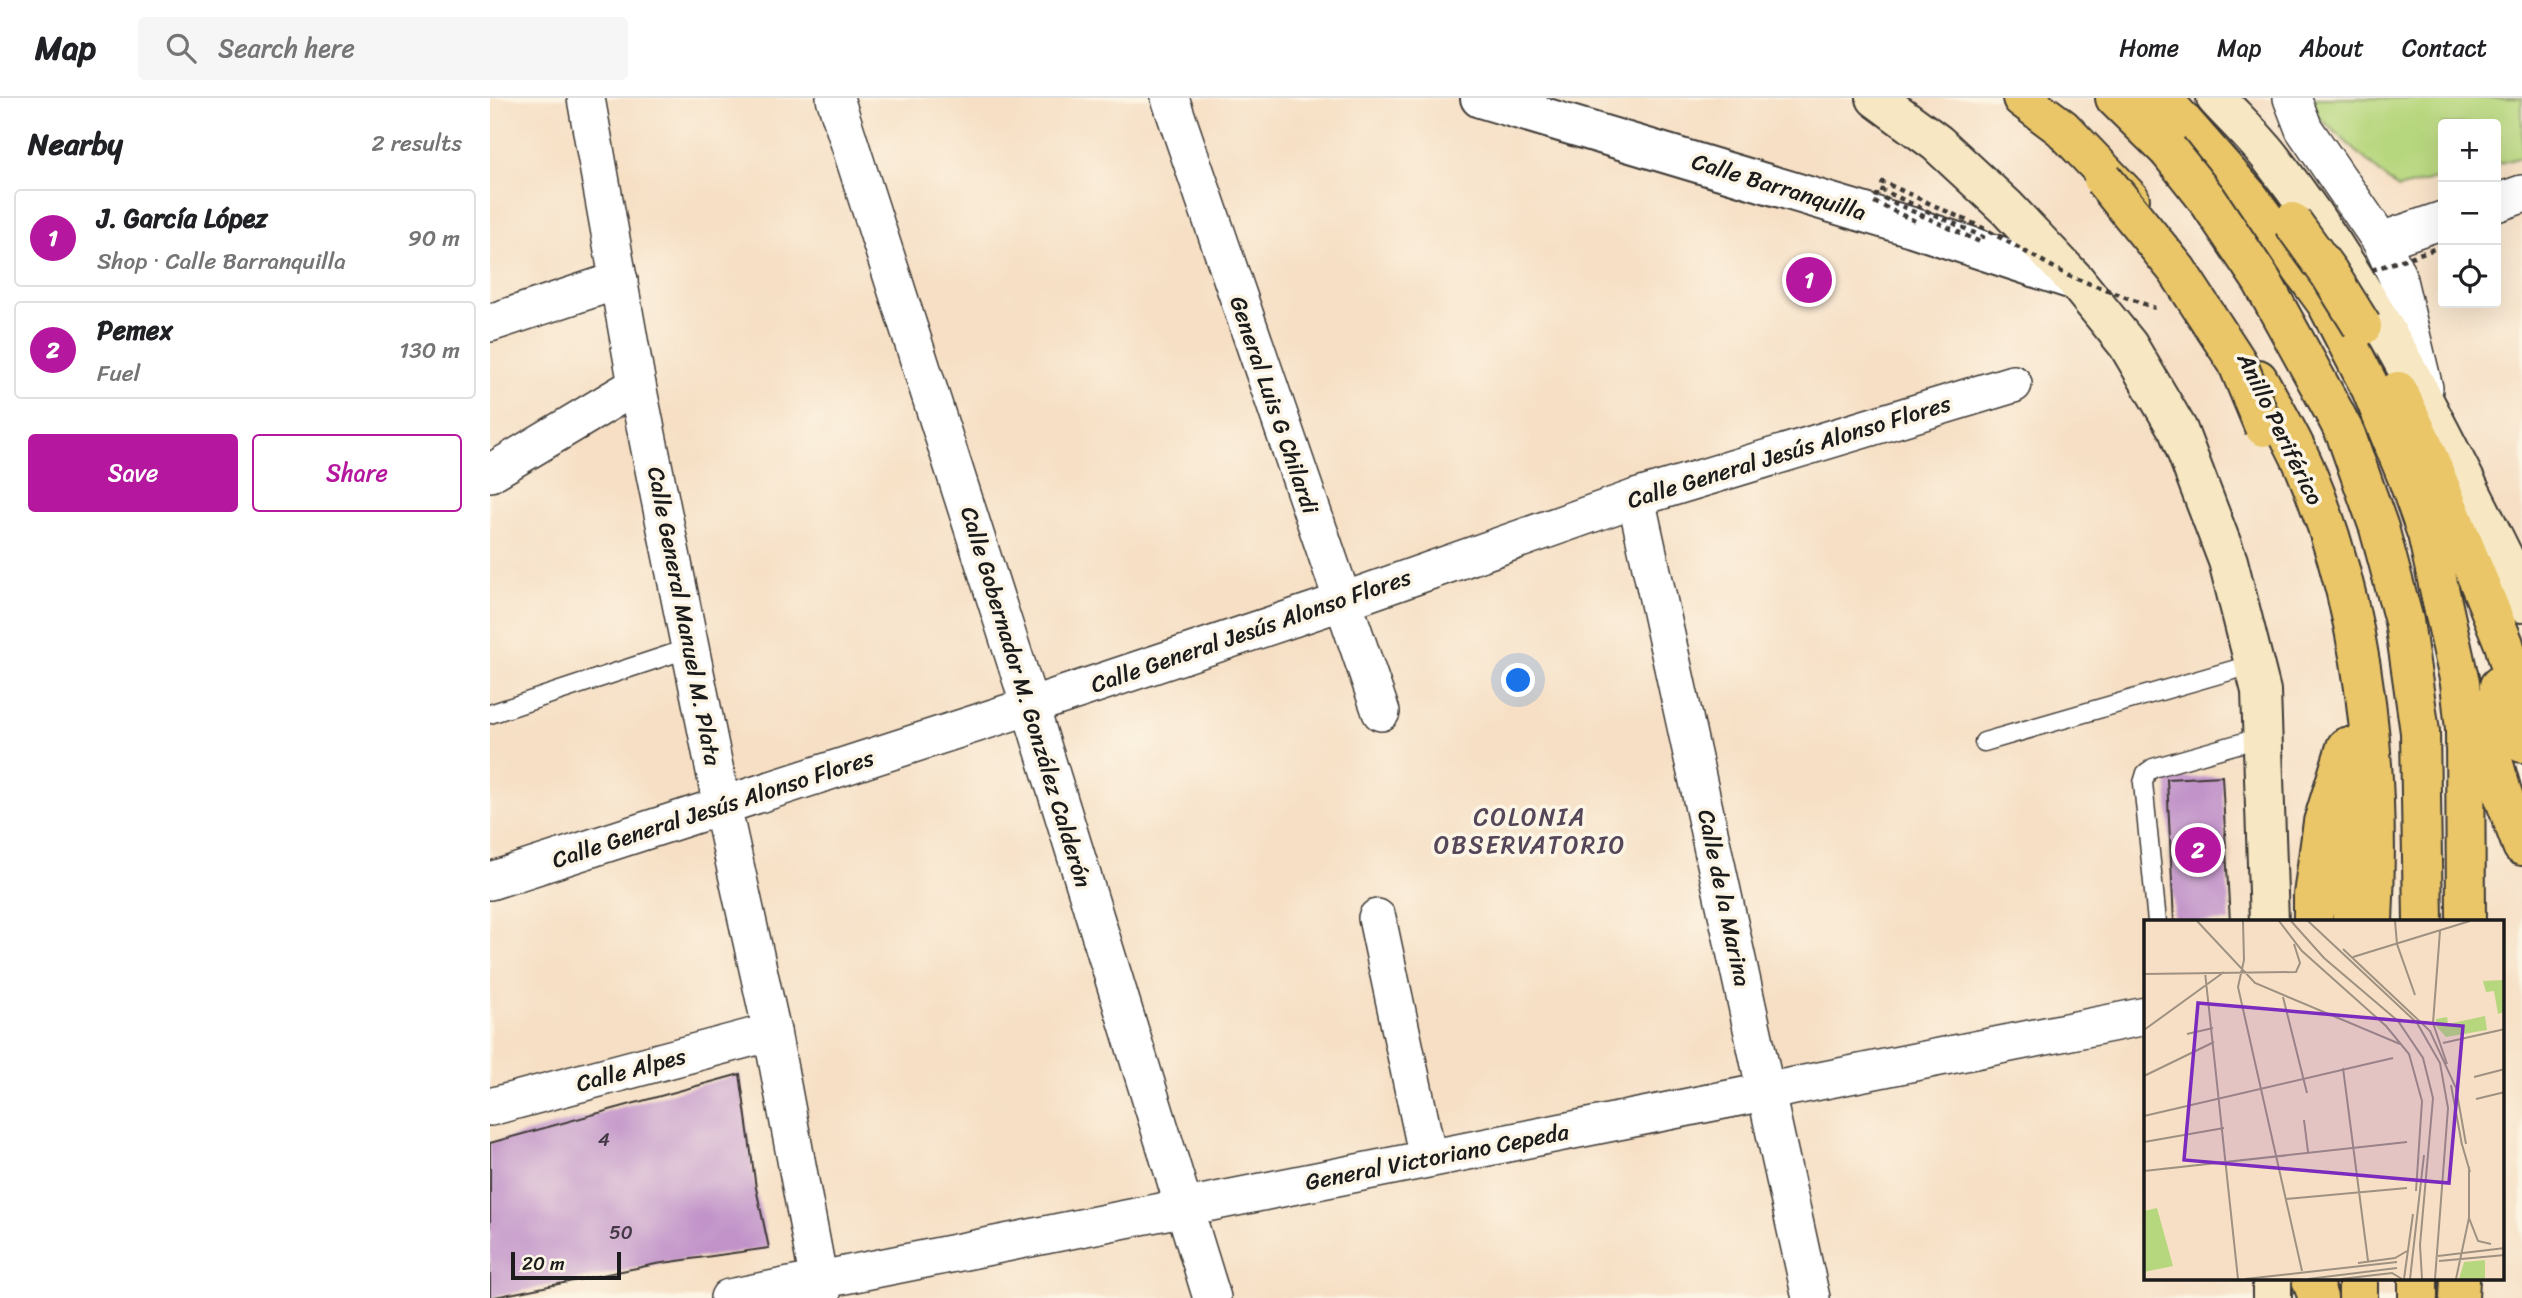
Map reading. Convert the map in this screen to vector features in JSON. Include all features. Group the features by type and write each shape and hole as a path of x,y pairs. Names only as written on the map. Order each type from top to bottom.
{"highway":[{"path":"2021,98 2103,178 2178,270 2236,362 2298,509 2323,585 2339,660 2346,747 2351,920"},
{"name":"Anillo Periférico","path":"2021,98 2062,128 2171,245 2222,312 2304,466 2332,541 2357,638 2372,748 2377,857 2373,920"},
{"path":"2115,98 2168,150 2214,209 2263,281 2346,435 2379,528 2404,621 2420,732 2423,920"},
{"path":"2160,98 2249,197 2327,304 2371,389 2407,477 2444,580 2502,792 2522,846"},
{"path":"2196,98 2254,167 2329,273 2392,380 2425,424 2504,644 2522,708"},
{"path":"2427,534 2458,572 2516,734 2522,743"},
{"path":"2427,534 2460,683 2465,729 2466,920"},
{"path":"2313,920 2313,895 2323,822 2346,747"},
{"path":"2296,1298 2297,1280"},
{"path":"2311,1280 2318,1298"},
{"path":"2350,1280 2350,1298"},
{"path":"2358,1280 2358,1298"},
{"path":"2418,1280 2418,1298"},
{"path":"2459,1298 2460,1280"}],"main road":[{"path":"1875,98 1937,143 2007,208 2076,281 2128,345 2178,430 2228,561 2261,691 2269,920"},
{"path":"2216,98 2272,159 2341,254 2425,424 2512,574 2522,603"},
{"path":"2272,1280 2272,1298"}],"street":[{"name":"Calle General Manuel M. Plata","path":"586,98 637,385 722,806 772,1032 820,1289"},
{"name":"Calle Gobernador M. González Calderón","path":"835,98 1030,706 1212,1298"},
{"name":"General Luis G Chilardi","path":"1170,98 1381,712"},
{"name":"Calle Barranquilla","path":"1480,98 1912,227 2076,281"},
{"path":"2292,98 2304,129 2376,256 2397,276 2425,424"},
{"path":"2501,201 2522,194"},
{"path":"2376,256 2438,223"},
{"path":"490,323 619,280"},
{"name":"Calle General Jesús Alonso Flores","path":"490,881 1342,602 1636,498 2013,384"},
{"path":"490,473 637,385"},
{"name":"Calle de la Marina","path":"1636,498 1811,1298"},
{"path":"1377,918 1429,1158"},
{"name":"General Victoriano Cepeda","path":"729,1298 820,1289 1184,1208 2144,1016"},
{"name":"Calle Alpes","path":"490,1107 772,1032"}],"lane":[{"path":"490,714 690,648"},
{"path":"1984,742 2254,664"},
{"path":"2157,920 2143,783 2146,773 2153,768 2262,737"}],"path":[{"path":"1915,221 1874,202 1877,195 1980,242 1983,237 1880,189 1883,182 1983,228 2070,276 2167,313"},
{"path":"2376,256 2438,247"}],"green space":[{"path":"2313,98 2522,98 2522,157 2501,163 2501,119 2438,119 2438,178 2398,189 2313,112"}],"building":[{"path":"2222,776 2230,920 2174,920 2167,779"},
{"path":"740,1074 756,1188 769,1248 656,1264 490,1298 490,1143"}],"place":[{"name":"J. García López","path":"1809,280"},
{"name":"Pemex","path":"2198,850"}],"district":[{"name":"COLONIA OBSERVATORIO","path":"1530,831"}]}
